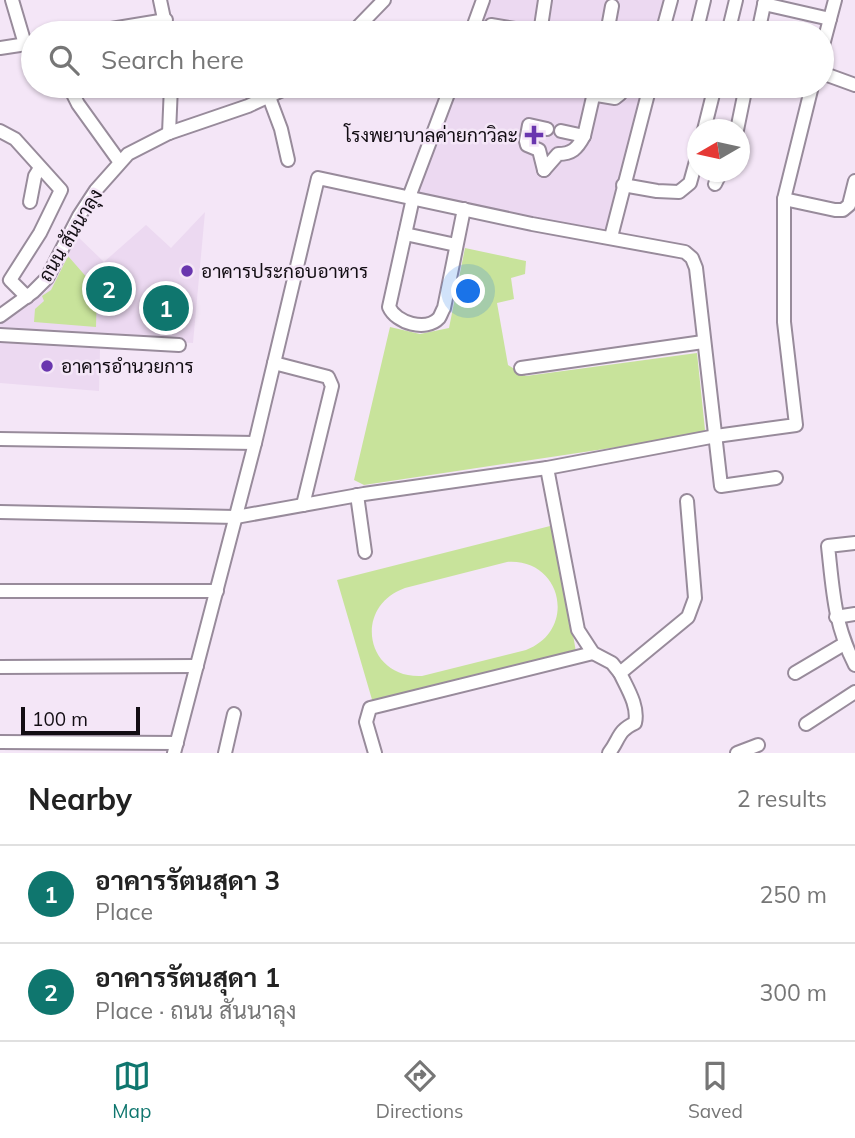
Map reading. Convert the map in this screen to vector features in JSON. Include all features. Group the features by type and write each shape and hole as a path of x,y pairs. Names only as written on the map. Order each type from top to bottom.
{"street":[{"path":"12,0 21,23"},
{"path":"160,0 165,21"},
{"path":"364,21 384,0"},
{"path":"475,21 483,0"},
{"path":"542,21 545,0"},
{"path":"665,21 671,0"},
{"path":"699,21 704,0"},
{"path":"731,21 736,0"},
{"path":"761,21 765,2 830,19 835,0"},
{"path":"609,21 612,6"},
{"path":"0,48 21,44"},
{"path":"834,78 855,86"},
{"path":"75,98 119,161"},
{"path":"169,133 171,98"},
{"name":"ถนน สันนาลุง","path":"0,316 27,297 47,278 79,216 119,161 148,142 169,133 266,98"},
{"path":"269,98 281,129 288,160"},
{"path":"447,98 411,197 389,307 400,319 416,325 428,324 438,318 444,308 464,209"},
{"path":"547,129 529,125 527,145 558,154 570,154 579,147 584,136 593,98"},
{"path":"611,237 647,98"},
{"path":"707,119 712,98"},
{"path":"739,119 744,98"},
{"path":"0,512 236,517 357,495 547,468 716,436 796,425 784,310 784,199 809,98"},
{"path":"0,131 15,139 61,190 40,233 10,280 27,297"},
{"path":"561,131 584,136"},
{"path":"539,150 544,170 558,154"},
{"path":"30,202 35,176 40,168"},
{"path":"0,743 176,748 255,443 318,178 532,224 685,252 692,258 696,268 721,486 776,478"},
{"path":"784,199 844,210 849,205 855,181"},
{"path":"623,185 679,192 690,182"},
{"path":"405,234 456,245"},
{"path":"0,335 179,345"},
{"path":"521,368 703,342"},
{"path":"274,363 328,377 332,386 303,505"},
{"path":"0,439 255,443"},
{"path":"547,468 578,630 593,653 612,663 620,673 635,706 635,723 624,727 609,753"},
{"path":"357,495 365,552"},
{"path":"620,673 688,617 693,608 695,598 687,501"},
{"path":"855,543 828,546 836,617 844,644 855,665"},
{"path":"0,591 216,591"},
{"path":"836,617 855,614"},
{"path":"795,674 844,644"},
{"path":"375,753 366,722 370,708 593,653"},
{"path":"0,667 197,666"},
{"path":"806,724 855,692"},
{"path":"225,753 234,714"},
{"path":"737,753 758,745"}],"shaded area":[{"path":"486,0 666,0 661,21 478,21"},
{"name":"โรงพยาบาลค่ายกาวิละ","path":"447,98 643,98 611,237 409,197"},
{"path":"205,212 193,343 122,339 118,350 100,349 99,391 0,383 0,322 47,291 76,235 104,262 146,225 171,248"}],"green space":[{"path":"465,248 526,261 525,274 511,278 514,299 497,303 508,365 526,376 697,353 705,430 697,435 364,485 354,480 390,327 420,334 449,328"},
{"path":"68,256 97,289 96,327 34,322 35,309 44,301 42,296 51,290"},
{"path":"554,525 576,652 373,703 337,580","holes":["507,562 526,564 540,571 551,583 557,597 553,627 542,640 526,650 422,676 403,674 388,666 378,654 372,625 377,610 388,597 405,588"]}],"place":[{"name":"โรงพยาบาลค่ายกาวิละ","path":"534,135"},
{"name":"อาคารประกอบอาหาร","path":"187,271"},
{"name":"อาคารรัตนสุดา 1","path":"109,289"},
{"name":"อาคารรัตนสุดา 3","path":"166,308"},
{"name":"อาคารอำนวยการ","path":"47,366"}]}
